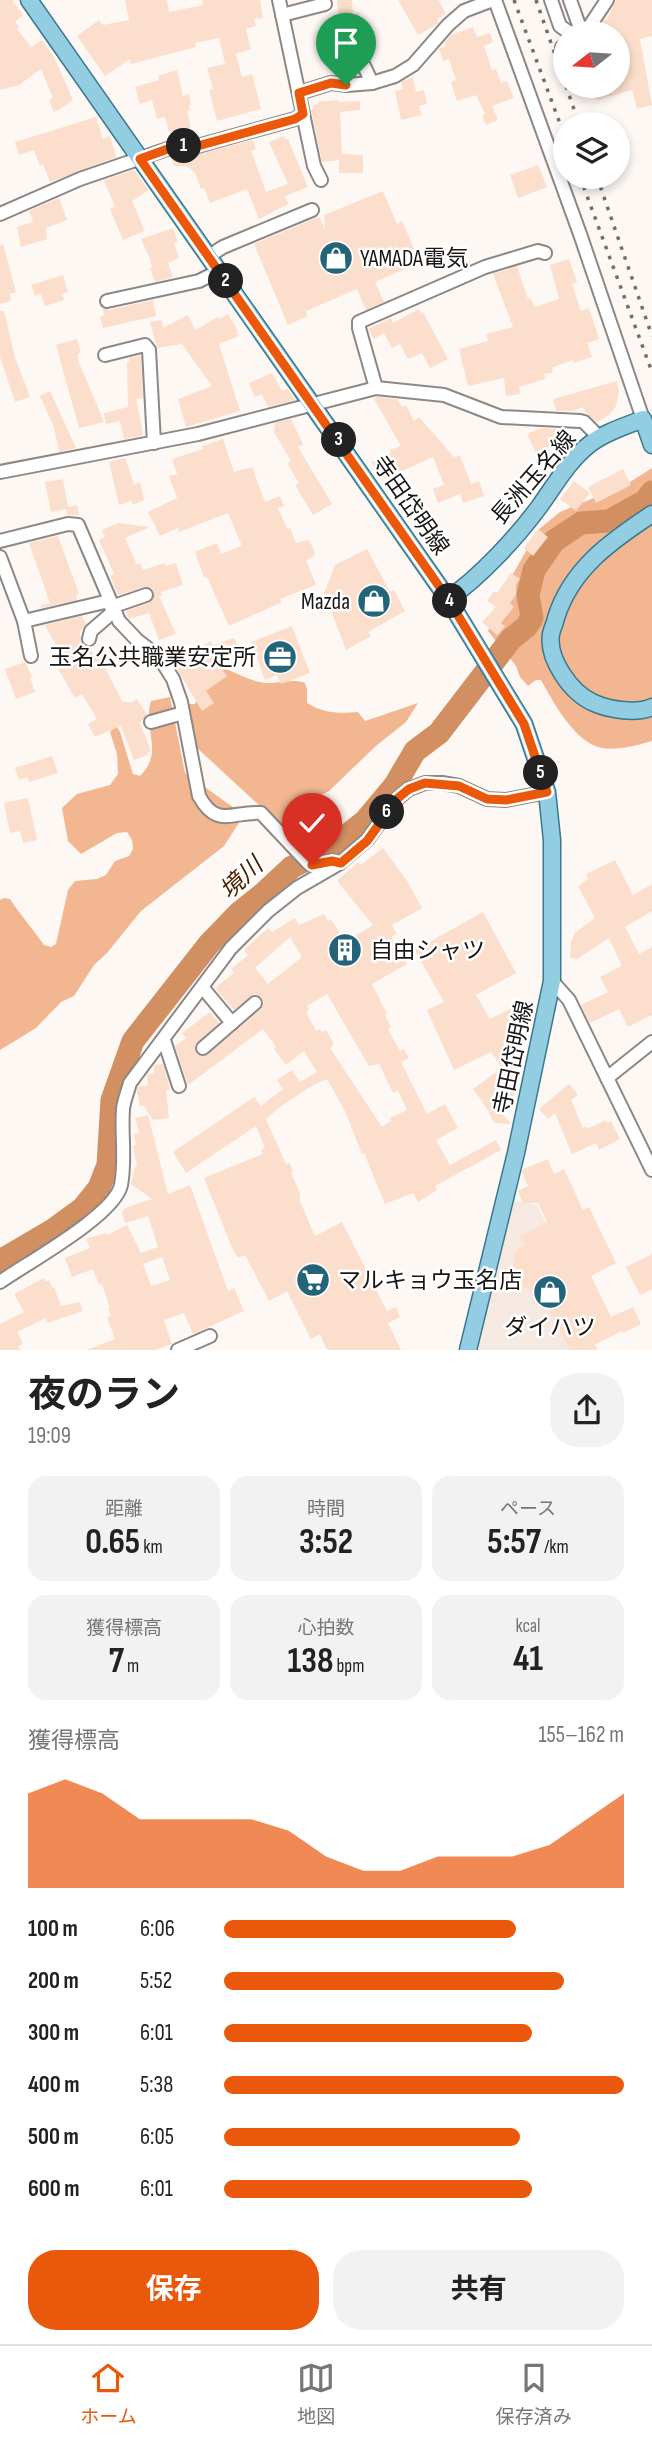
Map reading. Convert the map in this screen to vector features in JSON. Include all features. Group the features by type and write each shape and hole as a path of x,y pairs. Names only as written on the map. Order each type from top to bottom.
{"main road":[{"name":"寺田岱明線","path":"29,0 448,599 524,724 538,763 547,792 552,840 552,981 516,1153 468,1350"},
{"name":"長洲玉名線","path":"448,599 470,584 538,509 568,465 599,438 643,419"},
{"path":"643,419 652,445"},
{"path":"652,514 610,542 568,587 551,634 554,657 564,677 580,694 594,703 634,711 652,707"}],"street":[{"path":"279,0 314,166 321,180"},
{"path":"299,93 331,83 372,83 396,76 413,65 464,10 494,0 580,234 643,419"},
{"path":"551,0 558,21"},
{"path":"570,0 579,21"},
{"path":"592,21 607,0"},
{"path":"282,15 325,4"},
{"path":"364,66 372,83"},
{"path":"0,214 79,179 176,146 194,147 206,144 303,114"},
{"path":"209,256 223,247 313,210"},
{"path":"376,388 359,322 485,267 538,251 545,253"},
{"path":"107,301 199,281 219,271"},
{"path":"105,355 139,345 145,345 149,350 154,443"},
{"path":"0,472 198,434 376,388 444,395 501,417 580,421 599,438"},
{"path":"0,541 68,524 78,525 111,606 137,640 164,662 173,679 183,713 199,796 206,809 217,816 261,813 309,864 332,861 341,863"},
{"path":"0,557 24,621 31,656"},
{"path":"24,621 111,606 146,595"},
{"path":"89,639 91,631 111,606"},
{"path":"151,722 183,713"},
{"path":"0,1282 83,1228 119,1193 123,1157 123,1108 130,1083 231,948 268,911 297,888 341,863 367,841 398,798 409,789 425,783 459,786 487,799 506,800 547,792"},
{"path":"552,981 569,1000 652,1170"},
{"path":"203,988 232,1023"},
{"path":"204,1048 255,1003"},
{"path":"164,1040 179,1086"},
{"path":"607,1078 652,1042"},
{"path":"178,1350 210,1336"}],"shaded area":[{"path":"652,468 652,741 621,748 602,748 592,745 574,731 541,680 528,686 488,631 509,581 538,530 560,512 627,484"},
{"path":"226,669 265,683 305,683 307,703 332,712 358,712 365,721 418,703 406,722 377,745 329,791 312,800 290,834 196,747 186,704 195,704 214,670"},
{"path":"170,697 185,773 244,815 224,846 141,911 94,965 74,996 61,1002 36,1028 0,1050 0,900 10,899 44,945 51,947 56,944 68,890 75,881 97,879 106,875 115,861 129,856 133,849 127,832 117,833 81,854 68,841 62,808 77,794 110,785 118,774 117,754 110,732 116,725 133,774 140,776 151,758 151,701"},
{"path":"513,1200 537,1205 559,1249 549,1254 598,1350 478,1350"}],"building":[{"path":"0,0 12,0 23,15 15,22 31,47 42,40 54,57 73,100 59,110 54,112 49,100 53,98 41,69 19,85 0,90"},
{"path":"125,0 167,0 169,12 203,5 202,0 260,0 263,18 254,19 256,26 246,29 251,49 236,54 242,77 252,74 261,109 217,121 209,90 213,89 207,68 225,64 219,38 195,43 196,47 131,64 130,59 105,76 77,36 99,20 103,25 129,20"},
{"path":"337,0 352,0 353,14 359,13 363,45 359,45 360,58 356,63 344,64"},
{"path":"398,0 438,0 446,14 437,19 439,22 436,25 418,35"},
{"path":"616,0 652,0 652,36 640,39 652,105 637,109 630,91 630,21 603,21 607,19"},
{"path":"473,27 477,37 490,33 493,42 484,46 492,71 496,69 501,83 507,81 514,98 492,106 498,120 486,125 482,115 485,114 476,95 457,101 451,82 456,80 449,59 443,61 439,48 445,47 445,42 451,35"},
{"path":"177,70 183,96 189,94 191,105 190,111 187,111 191,128 175,133 169,132 165,117 157,119 152,100 140,104 135,87 159,80 158,76"},
{"path":"413,77 416,92 424,90 427,104 419,106 422,115 401,120 395,91 403,89 401,82"},
{"path":"360,101 360,110 340,112 342,154 363,155 363,173 339,173 339,160 322,162 311,110 317,102"},
{"path":"96,117 103,139 110,136 116,157 50,182 34,150 19,155 15,142"},
{"path":"284,136 288,139 308,187 285,196 288,204 259,219 247,189 210,203 195,173 187,166 174,166 171,157 196,155 253,140 256,149 251,151 266,192 288,184 269,142"},
{"path":"538,165 547,187 518,198 510,175"},
{"path":"134,170 149,190 132,201 145,231 123,240 110,209 115,207 104,180"},
{"name":"YAMADA電気","path":"383,191 397,224 402,221 414,249 408,251 414,265 375,282 384,302 366,310 357,289 306,311 308,316 288,325 254,244 319,217 325,229 324,215"},
{"path":"59,198 67,220 46,228 47,239 21,247 17,227 33,222 29,211"},
{"path":"173,228 179,258 168,263 173,277 155,282 150,259 141,239"},
{"path":"3,244 16,292 10,294 11,301 0,304 0,245"},
{"path":"569,259 577,282 572,284 581,311 589,308 599,339 587,343 592,357 553,367 552,373 544,374 545,379 519,387 520,394 506,396 504,378 468,386 459,349 488,341 486,334 513,327 493,274 517,266 528,299 530,298 535,307 559,299 550,265"},
{"path":"63,275 68,292 62,294 64,300 45,306 41,294 35,296 31,285"},
{"path":"153,300 156,316 103,328 100,317 104,316 103,308 109,310"},
{"path":"419,309 448,359 430,368 422,353 408,359 400,344 392,348 384,333 374,339 368,329 391,318 393,323"},
{"path":"0,311 4,311 15,357 30,397 15,402 0,357"},
{"path":"228,314 239,336 219,344 240,411 186,427 178,399 212,386 182,344 157,348 150,322 162,320 163,328 188,315 195,330"},
{"path":"77,339 81,353 78,353 78,360 104,422 79,428 56,345"},
{"path":"141,355 143,398 136,399 143,433 141,436 124,439 120,421 106,424 104,413 128,407 127,362 129,358"},
{"path":"272,373 282,391 288,389 295,400 268,407 262,394 255,397 249,383"},
{"path":"617,381 619,392 616,406 609,415 597,422 583,407 573,411 556,411 553,399"},
{"path":"50,391 76,448 59,452 54,427 40,396"},
{"path":"374,399 397,399 402,407 406,405 414,421 419,417 454,457 460,456 471,484 479,481 484,496 463,503 460,494 438,503 433,489 444,485 433,457 385,479 371,462 401,446"},
{"path":"291,419 303,444 298,447 332,504 313,515 295,485 299,483 287,463 291,461 274,432 275,423"},
{"path":"541,428 557,429 562,438 550,443 548,447 554,460 542,466 527,434"},
{"path":"223,439 234,472 252,467 265,502 280,496 284,506 278,508 287,529 290,528 296,543 309,540 315,553 306,560 316,585 280,599 282,602 229,626 207,577 204,578 195,552 217,543 221,554 242,546 228,513 179,532 178,528 160,536 148,512 177,498 169,476 177,474 172,459"},
{"path":"125,458 134,484 140,482 144,500 133,505 131,501 119,505 109,462"},
{"path":"623,469 631,485 596,503 588,487"},
{"path":"63,479 68,507 77,505 79,515 67,515 66,509 51,512 45,482"},
{"path":"574,481 590,493 576,511 560,499"},
{"path":"118,523 150,527 125,538 137,565 140,563 143,570 164,563 166,566 176,563 183,585 161,592 162,595 159,596 176,634 159,640 149,613 129,619 126,611 149,603 154,593 151,588 144,587 118,595 110,576 114,574 99,540 105,537 102,530"},
{"path":"538,529 548,537 533,556 524,548"},
{"path":"58,536 79,594 76,595 77,600 41,608 41,605 50,603 29,543"},
{"path":"367,549 390,592 394,590 405,611 368,632 371,636 346,650 330,608 317,612 335,565"},
{"path":"511,573 520,579 516,584 516,595 510,603 514,607 501,623 505,626 497,635 482,622 496,607 487,601 494,591 497,593"},
{"path":"82,616 86,624 80,632 82,645 89,648 95,656 98,654 122,701 131,703 137,699 147,715 140,723 151,751 148,755 134,760 121,726 95,737 88,724 97,719 82,694 75,698 57,667 65,662 45,625"},
{"name":"玉名公共職業安定所","path":"292,626 310,673 281,684 277,675 265,680 251,642"},
{"path":"234,638 242,653 216,662 227,676 206,691 214,703 202,711 176,667 198,654 196,650 211,641 213,645"},
{"path":"25,662 35,692 16,699 5,669"},
{"path":"52,756 58,773 29,782 28,777 19,780 15,768"},
{"path":"28,798 37,840 23,843 20,831 10,833 4,803"},
{"path":"383,848 407,881 422,908 392,925 397,934 391,937 407,964 372,984 387,1014 385,1015 391,1027 388,1029 400,1051 404,1049 409,1058 401,1062 427,1114 445,1104 458,1128 436,1140 450,1165 496,1140 501,1150 435,1186 437,1190 418,1202 413,1193 385,1204 345,1111 327,1079 281,1106 266,1119 286,1164 290,1163 300,1201 315,1236 342,1222 387,1311 396,1307 400,1317 388,1323 401,1350 326,1348 320,1334 311,1339 287,1291 269,1301 245,1255 238,1258 204,1178 263,1154 261,1150 265,1148 256,1126 186,1173 173,1152 254,1097 261,1106 283,1089 277,1080 292,1070 300,1082 317,1072 304,1051 286,1065 263,1029 188,1085 175,1046 186,1038 182,1033 210,1012 219,1023 195,1046 197,1054 205,1056 261,1009 264,1002 254,994 234,1010 215,988 234,973 231,969 248,955 244,950 268,928 272,932 295,918 299,925 324,914 328,921 331,919 345,942 373,925 337,881 358,862 361,865","holes":["290,937 302,957 268,984 255,968","327,994 369,1066 379,1064 393,1093 398,1090 407,1110 390,1118 391,1121 382,1127 330,1048 334,1044 326,1030 316,1031 306,1012 309,1010 307,1006"]},
{"path":"615,860 633,895 652,884 652,911 625,927 639,954 652,947 652,1015 628,1027 619,1009 590,1023 581,1005 608,992 600,977 622,966 609,938 577,959 570,958 571,942 575,933 595,918 578,886 588,879 588,873"},
{"path":"483,912 516,973 476,995 490,1019 525,1002 511,1084 517,1092 497,1107 511,1124 494,1123 473,1089 502,1068 491,1052 454,1070 427,1010 444,1002 415,950"},
{"path":"163,1064 170,1090 166,1091 169,1118 153,1120 143,1105 140,1107 137,1091 138,1087 148,1085 147,1075 154,1073 154,1065"},
{"path":"569,1084 578,1095 571,1100 583,1128 586,1126 587,1129 606,1120 607,1123 611,1121 620,1139 599,1150 596,1143 572,1154 555,1113 548,1119 539,1109"},
{"path":"148,1115 168,1194 190,1185 228,1291 234,1288 244,1311 193,1334 184,1313 164,1320 172,1344 155,1350 87,1350 115,1339 107,1317 111,1316 108,1309 110,1308 102,1284 99,1285 93,1269 72,1277 65,1258 90,1248 86,1239 106,1233 107,1235 127,1225 141,1253 158,1247 148,1216 125,1223 122,1213 125,1208 152,1199 131,1184 137,1166 133,1146 136,1145 134,1134 139,1133 135,1118","holes":["162,1257 170,1280 151,1286 143,1264"]},
{"path":"548,1159 554,1174 564,1169 583,1210 589,1207 616,1263 591,1276 611,1317 633,1307 641,1324 594,1345 596,1350 570,1350 543,1297 524,1287 522,1283 520,1293 502,1289 505,1278 521,1282 513,1265 516,1250 525,1245 520,1236 547,1222 538,1203 523,1203 518,1191 528,1186 523,1169"},
{"path":"652,1254 652,1289 640,1295 626,1267"},
{"path":"44,1278 54,1287 61,1306 80,1302 83,1311 47,1323 46,1318 17,1332 23,1344 18,1346 20,1350 0,1350 0,1324 24,1312 14,1294"}],"waterway":[{"name":"境川","path":"0,1261 53,1230 83,1208 99,1188 108,1165 112,1100 133,1041 209,944 239,913 292,867 332,847 365,821 395,785 415,751 439,733 511,639 526,627 532,618 528,595 534,570 554,541 581,523 609,521 645,501 652,492"}],"railway":[{"path":"514,0 556,112"},
{"path":"536,0 553,49"},
{"path":"570,98 575,112"},
{"path":"584,189 652,372"},
{"path":"601,189 652,336"}],"place":[{"name":"YAMADA電気","path":"336,258"},
{"name":"Mazda","path":"374,601"},
{"name":"玉名公共職業安定所","path":"280,657"},
{"name":"自由シャツ","path":"345,950"},
{"name":"マルキョウ玉名店","path":"313,1280"},
{"name":"ダイハツ","path":"550,1292"}],"route":[{"path":"312,865 332,861 341,863 367,841 398,798 409,789 425,783 459,786 487,799 506,800 547,792 524,724 448,599 140,159 176,146 194,147 295,119 303,114 299,93 331,83 346,85"}]}
